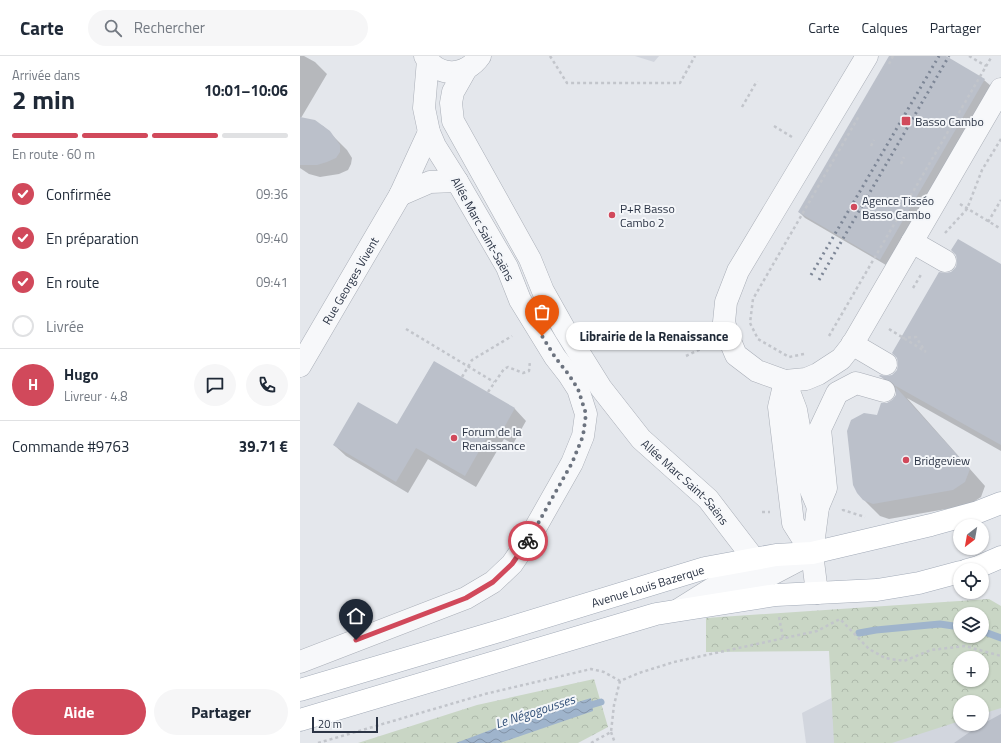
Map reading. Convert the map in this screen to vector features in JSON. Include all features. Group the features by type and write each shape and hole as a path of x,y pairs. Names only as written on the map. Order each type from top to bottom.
{"main road":[{"name":"Avenue Louis Bazerque","path":"300,690 705,568 776,555 812,552 931,525 978,512 1001,503"},
{"path":"987,563 1001,557"},
{"path":"300,720 656,614 776,595 877,590 919,583 953,574"}],"street":[{"path":"866,56 738,271 726,302 724,322 736,355 757,371 785,381 806,379 818,374 841,359 852,344 1001,89"},
{"path":"426,58 435,67 445,72 456,72 473,63"},
{"name":"Allée Marc Saint-Saëns","path":"300,662 466,598 493,582 512,564 529,540 572,463 583,436 586,414 578,389 555,357 520,300 507,267 435,146 429,132 424,108 426,58"},
{"name":"Allée Marc Saint-Saëns","path":"473,63 453,92 451,103 453,121 530,260 543,291 566,332 602,388 641,439 708,500 754,559"},
{"name":"Rue Georges Vivent","path":"300,364 400,195 429,132"},
{"path":"430,182 459,133"},
{"path":"400,195 430,182 457,181"},
{"path":"912,242 945,261"},
{"path":"852,344 886,364"},
{"path":"785,381 796,410 810,488 818,507"},
{"path":"785,381 779,407 793,523 812,552"},
{"path":"817,593 812,552 818,507 826,488 820,429 837,393 856,383 884,391"},
{"path":"678,610 718,585 772,574 812,552"}],"path":[{"path":"550,56 567,83 680,83 695,56"},
{"path":"886,69 893,56"},
{"path":"968,56 986,66"},
{"path":"827,340 992,56"},
{"path":"742,107 757,81"},
{"path":"812,353 789,357 758,339 750,323 753,299 860,114"},
{"path":"774,126 792,138"},
{"path":"967,209 982,170 1001,139"},
{"path":"871,146 874,140"},
{"path":"901,164 904,157"},
{"path":"942,192 1001,229"},
{"path":"988,222 1001,200"},
{"path":"406,329 494,382"},
{"path":"888,330 901,338 908,341 926,352 916,337 901,338"},
{"path":"462,377 472,360 512,336"},
{"path":"686,356 711,344"},
{"path":"488,392 504,369 508,367 523,373 529,371 531,363 530,356"},
{"path":"620,681 639,673 674,662 817,631 840,619 869,649 886,658 904,661 931,650 965,646 1001,656"},
{"path":"318,743 485,694 584,670 591,669 604,672 620,681"},
{"path":"615,743 611,732 614,705 620,681"},
{"path":"591,743 611,732"}],"shaded area":[{"path":"635,56 659,56 654,62"},
{"path":"1001,627 1001,743 806,743 802,713 845,691 965,643 989,643 989,633"}],"green space":[{"path":"989,599 1001,606 1001,708 989,712 989,695 953,695 953,723 892,743 834,743 829,651 706,652 706,618"},
{"path":"594,679 608,727 578,743 358,743 477,705"}],"water":[{"path":"591,698 593,711 500,743 456,743 509,723"}],"building":[{"path":"889,56 946,56 985,79 880,260 798,212"},
{"path":"300,117 315,120 330,131 340,145 340,152 336,158 317,165 300,165"},
{"path":"958,239 1001,264 1001,445 894,385 893,383 879,376 892,375 897,370 897,358 892,353 939,272 951,272 956,267 956,255 951,250"},
{"path":"434,361 515,408 501,433 492,428 465,476 416,448 396,482 333,445 358,402 397,424"},
{"name":"Bridgeview","path":"895,386 970,469 965,482 953,490 873,504 863,500 853,485 847,431 851,420 864,413 877,415 881,403 887,403 896,395"},
{"path":"1001,714 1001,743 954,743 971,731 989,731 989,720"}],"waterway":[{"name":"Le Négogousses","path":"859,633 940,624 953,626"},
{"name":"Le Négogousses","path":"989,634 1001,638"},
{"name":"Le Négogousses","path":"584,707 601,702"}],"railway":[{"path":"811,275 939,56"},
{"path":"819,280 949,56"}],"way so far":[{"path":"528,541 572,463 583,436 586,414 578,389 542,336"}],"place":[{"name":"Basso Cambo","path":"906,121"},
{"name":"Agence Tisséo Basso Cambo","path":"854,207"},
{"name":"P+R Basso Cambo 2","path":"612,215"},
{"name":"Librairie de la Renaissance","path":"542,336"},
{"name":"Forum de la Renaissance","path":"454,438"},
{"name":"Bridgeview","path":"906,460"}],"route":[{"path":"356,640 466,598 493,582 512,564 528,541"}]}
